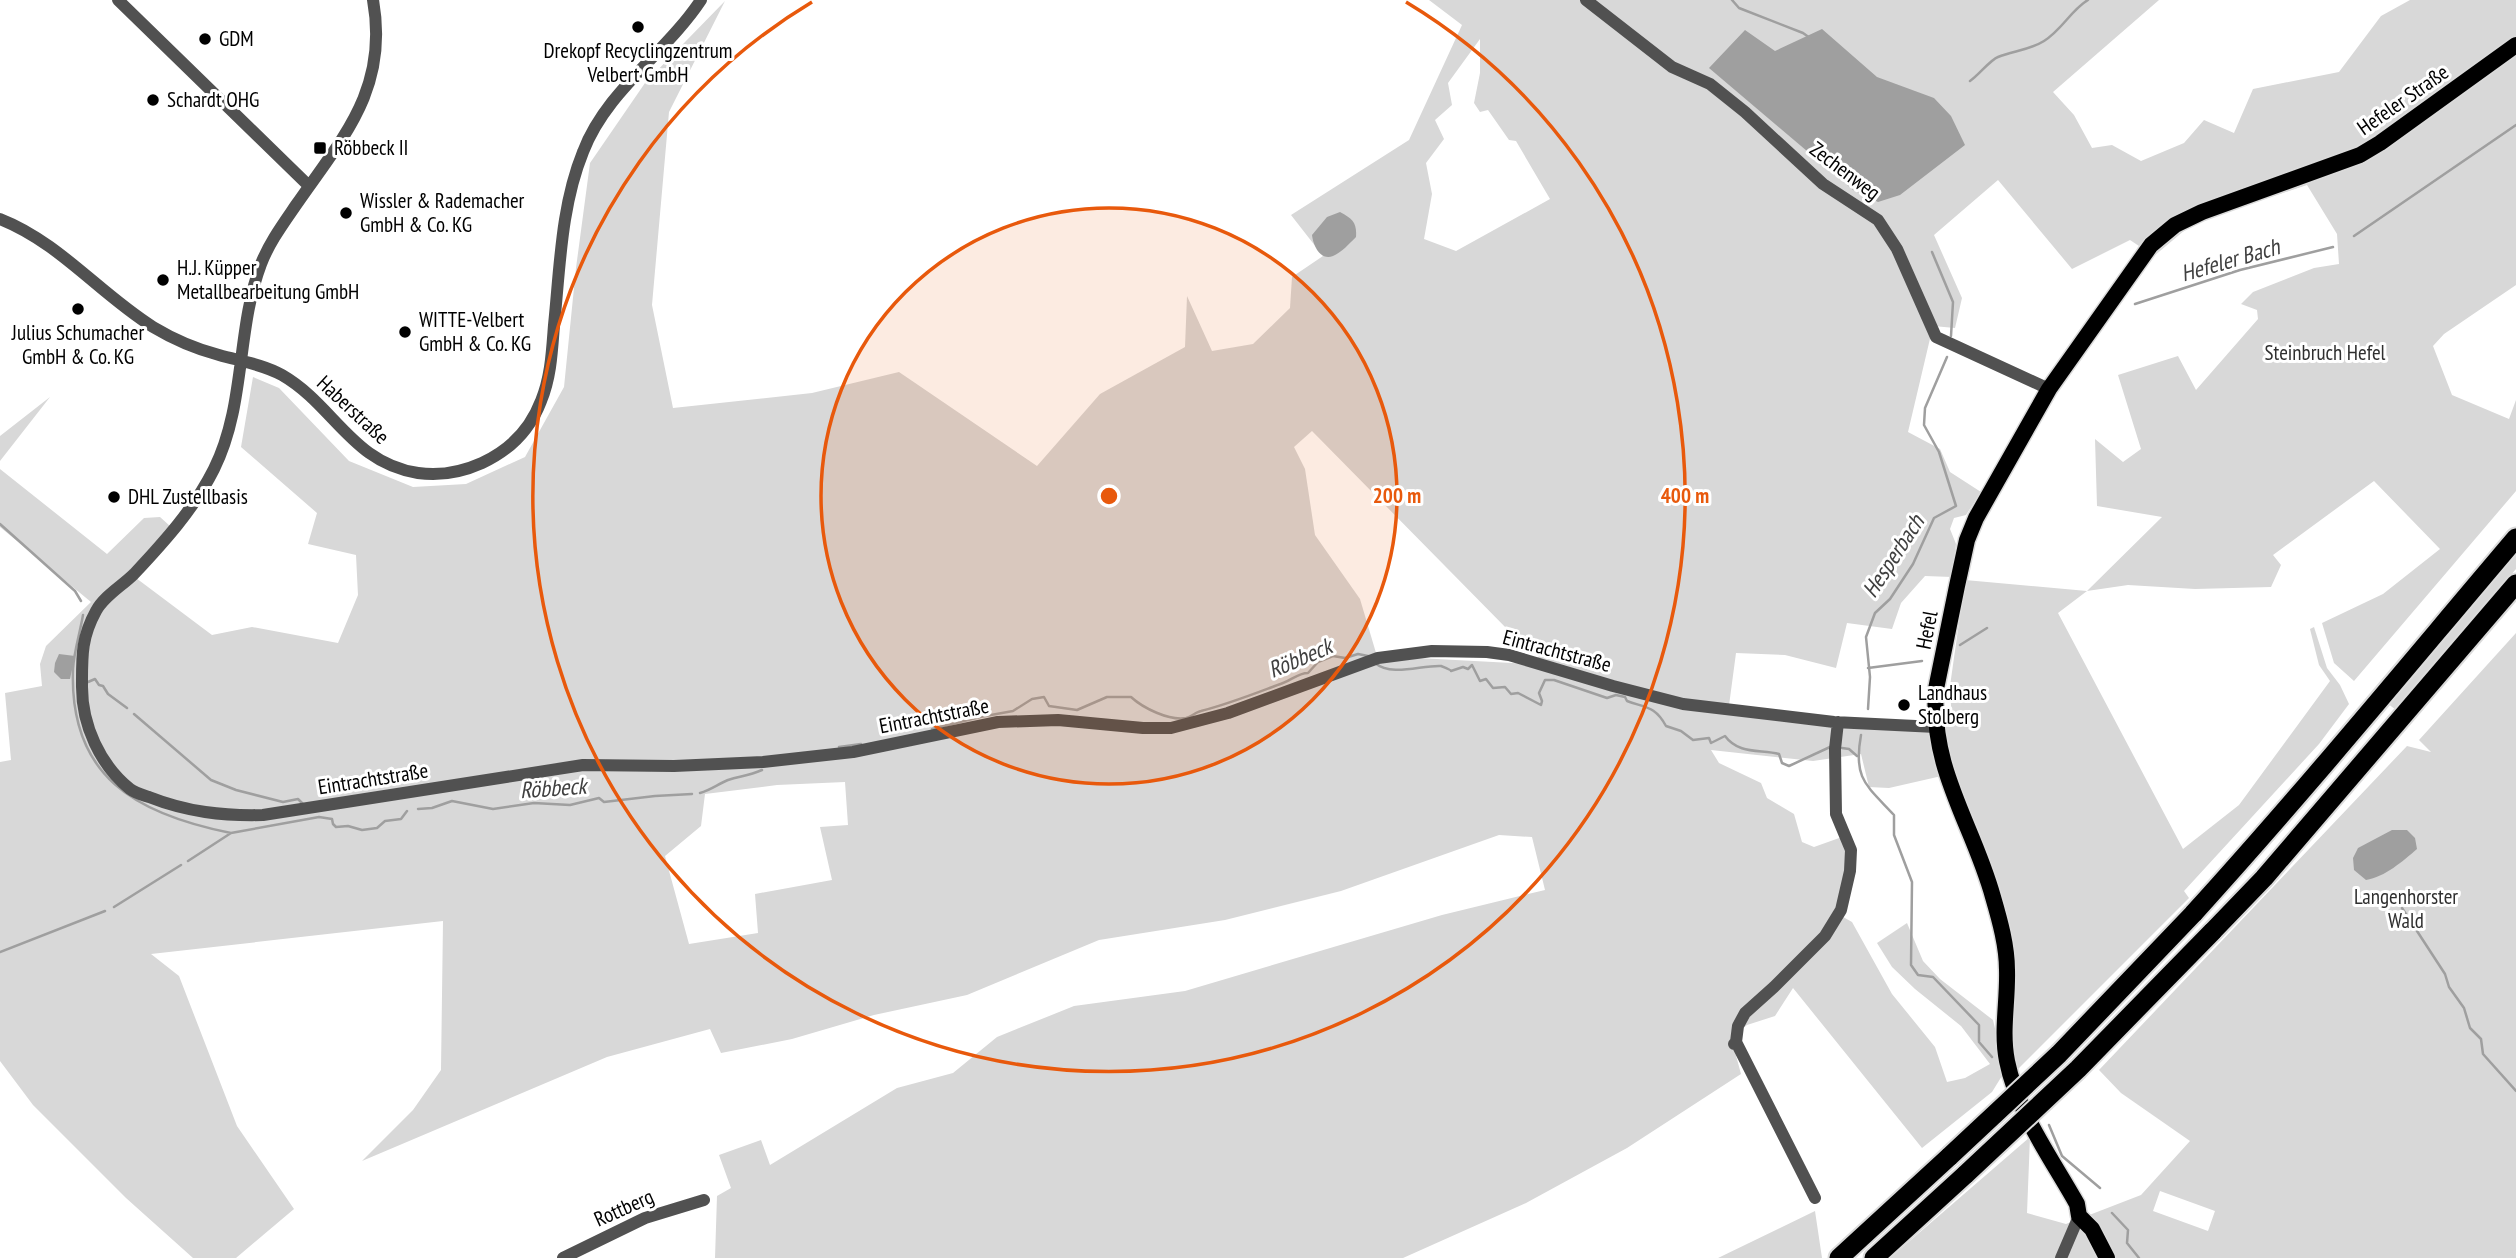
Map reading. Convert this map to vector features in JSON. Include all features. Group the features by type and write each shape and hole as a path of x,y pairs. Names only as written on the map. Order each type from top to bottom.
{"highway":[{"path":"1839,1258 2059,1054 2193,914 2289,807 2516,538"},
{"path":"1874,1258 2087,1060 2212,932 2279,860 2516,584"}],"main road":[{"name":"Hefeler Straße","path":"2306,175 2360,155 2380,143 2516,45"},
{"name":"Hefel","path":"2107,1258 2092,1229 2079,1216 2077,1204 2033,1125 2010,1075 2004,1034 2007,970 2001,927 1987,879 1948,780 1936,727 1936,689 1967,540 1986,497 2049,388 2151,245 2175,225 2203,212 2306,175"}],"street":[{"path":"118,0 309,186"},
{"path":"242,359 255,280 264,256 354,121 365,97 376,56 373,0"},
{"name":"Haberstraße","path":"0,219 44,243 154,327 219,355 242,359 272,370 293,383 312,398 363,450 393,467 427,474 458,471 480,464 513,444 537,411 548,379 568,202 584,149 607,110 690,17 701,0"},
{"name":"Zechenweg","path":"1586,0 1672,67 1710,84 1745,112 1823,184 1878,220 1897,249 1936,337 2049,388"},
{"name":"Eintrachtstraße","path":"242,359 233,419 207,482 179,523 132,575 99,606 83,640 82,701 95,744 106,764 131,790 187,809 225,815 263,815 583,765 674,766 764,762 840,753 1007,722 1058,720 1171,728 1228,713 1378,658 1432,651 1509,655 1684,704 1838,722 1936,727"},
{"path":"1815,1198 1735,1043 1738,1026 1745,1013 1825,936 1841,910 1850,871 1851,850 1836,814 1835,749 1838,722"},
{"name":"Rottberg","path":"563,1258 645,1218 704,1200"},
{"path":"2061,1258 2079,1216"}],"green space":[{"name":"Steinbruch Hefel","path":"1429,0 2159,0 2053,92 2074,115 2092,148 2112,145 2141,161 2184,143 2204,120 2234,133 2253,89 2339,72 2381,16 2410,0 2516,0 2516,285 2444,334 2433,346 2452,395 2509,419 2516,400 2516,491 2354,681 2334,663 2322,623 2383,594 2440,549 2374,481 2273,555 2281,565 2271,587 2195,589 2128,585 2087,591 2058,613 2183,849 2239,805 2330,681 2319,665 2310,629 2314,627 2327,668 2340,685 2349,704 2319,744 2184,891 2189,898 2015,1072 2010,1075 2006,955 1946,775 1889,788 1869,787 1861,754 1813,761 1711,750 1719,763 1761,783 1767,798 1794,814 1802,842 1814,847 1842,837 1848,864 1836,913 1852,922 1892,994 1935,1047 1947,1082 1965,1078 1990,1064 1961,1026 1892,967 1877,943 1907,923 1923,961 1940,979 1993,1020 2005,1071 1992,1092 1922,1148 1793,988 1775,1016 1747,1025 1731,1037 1741,1074 1627,1148 1526,1203 1403,1258 715,1258 717,1196 731,1188 719,1155 761,1140 770,1165 897,1088 953,1073 997,1037 1074,1006 1185,991 1442,915 1545,890 1532,837 1499,835 1341,891 1225,920 1099,940 967,995 874,1015 792,1039 721,1053 710,1029 607,1057 362,1161 413,1110 441,1070 443,921 151,954 179,976 237,1126 294,1209 236,1258 193,1258 126,1198 33,1105 0,1061 0,762 11,760 5,693 42,686 40,664 46,646 91,602 0,527 0,469 107,554 144,518 160,517 170,526 128,572 212,635 252,627 338,643 358,595 356,555 308,544 317,513 241,447 253,377 279,388 349,461 413,487 466,484 525,457 564,387 590,163 645,83 725,1 669,112 652,305 673,408 812,393 899,372 1037,466 1100,394 1185,347 1187,296 1212,351 1253,344 1290,308 1292,277 1323,256 1291,215 1409,140 1462,25","holes":["1480,39 1480,73 1474,103 1480,112 1488,110 1509,140 1516,141 1550,199 1456,251 1424,239 1432,194 1426,163 1444,139 1435,120 1452,105 1448,83","1998,180 2072,269 2130,240 2154,256 2185,230 2208,218 2307,185 2337,234 2339,264 2314,268 2253,292 2241,304 2257,310 2258,319 2196,390 2178,356 2118,375 2141,449 2123,462 2095,439 2097,506 2162,517 2087,591 1965,580 1950,686 1952,726 1871,724 1728,713 1736,653 1785,655 1836,668 1847,623 1892,629 1901,603 1925,576 1952,577 1956,544 1950,529 1954,518 1966,515 1981,492 1950,472 1940,449 1908,432 1933,326 1955,328 1962,298 1934,235","1312,431 1511,633 1545,651 1530,664 1399,657 1379,663 1360,599 1315,535 1305,469 1294,447","845,782 848,825 820,827 832,880 755,894 758,933 689,944 665,856 701,826 705,794 777,785"]},
{"path":"50,397 0,461 0,436"},
{"path":"2516,552 2516,569 2396,710 2387,703"},
{"name":"Langenhorster Wald","path":"2516,633 2516,1258 1890,1258 2030,1137 2027,1213 2066,1224 2141,1195 2190,1141 2121,1093 2099,1070 2407,746 2431,752 2419,740","holes":["2160,1191 2215,1211 2208,1231 2153,1211"]},
{"path":"1815,1211 1822,1258 1718,1258"}],"shaded area":[{"path":"1822,29 1877,77 1934,98 1951,116 1965,145 1900,195 1878,202 1853,190 1709,68 1745,30 1775,51"},
{"path":"1340,212 1353,222 1356,237 1336,255 1324,256 1316,247 1312,235 1327,217"},
{"path":"59,654 75,656 70,679 61,679 54,672"},
{"path":"2392,830 2407,830 2415,838 2417,849 2387,872 2366,880 2354,870 2353,858 2358,848"}],"waterway":[{"name":"Hesperbach","path":"1732,0 1739,8 1810,38"},
{"path":"1970,81 1995,59 2044,41 2088,0"},
{"name":"Hefeler Bach","path":"2354,236 2516,125"},
{"name":"Hefeler Bach","path":"2135,304 2240,270 2333,247"},
{"name":"Hesperbach","path":"1932,252 1953,302 1951,336"},
{"name":"Hesperbach","path":"1868,709 1870,677 1866,637 1875,613 1890,599 1913,564 1934,518 1956,506 1939,452 1924,425 1925,408 1947,357"},
{"path":"0,524 75,591 81,601"},
{"path":"83,615 73,669 75,706 83,738 96,763 115,784 138,801 166,815 231,833"},
{"path":"1960,645 1987,628"},
{"name":"Röbbeck","path":"932,729 1013,711 1032,699 1044,697 1049,706 1077,710 1107,697 1131,697 1157,713 1172,718 1186,718 1308,673 1318,662 1333,656 1368,656"},
{"path":"1868,668 1922,661"},
{"name":"Röbbeck","path":"1375,663 1398,670 1441,666 1451,671 1463,667 1468,669 1472,665 1480,681 1486,679 1493,688 1505,687 1511,694 1518,693 1541,705 1539,693 1545,680 1554,680 1607,698 1616,695 1625,697 1627,701 1654,711 1666,726 1681,731 1693,740 1709,738 1711,743 1725,736 1743,749 1779,754 1782,763 1789,766 1830,747"},
{"path":"88,682 95,679 108,694 127,708"},
{"path":"134,714 211,780 236,790 283,802 298,799 303,804"},
{"name":"Hesperbach","path":"1861,735 1861,772 1869,788 1894,815 1894,835 1912,882 1911,965 1918,975 1933,977 1979,1025 1979,1042 1992,1057"},
{"name":"Röbbeck","path":"839,747 861,744"},
{"name":"Röbbeck","path":"1842,748 1849,749 1857,756"},
{"name":"Röbbeck","path":"700,793 728,780 762,770"},
{"name":"Röbbeck","path":"418,809 432,808 452,801 493,809 534,803 570,805 599,798 604,802 692,794"},
{"name":"Röbbeck","path":"188,861 231,833 319,817 332,819 336,827 348,826 362,830 377,828 385,821 401,819 407,811"},
{"name":"Röbbeck","path":"114,907 181,865"},
{"path":"2402,908 2464,1008 2470,1028 2481,1039 2483,1054 2516,1091"},
{"name":"Röbbeck","path":"0,952 105,911"},
{"name":"Hesperbach","path":"2049,1125 2062,1156 2100,1188"},
{"name":"Hesperbach","path":"2112,1213 2128,1230 2127,1243 2139,1258"}],"place":[{"name":"Drekopf Recyclingzentrum Velbert GmbH","path":"638,27"},
{"name":"GDM","path":"205,39"},
{"name":"Schardt OHG","path":"153,100"},
{"name":"Röbbeck II","path":"320,148"},
{"name":"Wissler & Rademacher GmbH & Co. KG","path":"346,213"},
{"name":"H.J. Küpper Metallbearbeitung GmbH","path":"163,280"},
{"name":"Julius Schumacher GmbH & Co. KG","path":"78,309"},
{"name":"WITTE-Velbert GmbH & Co. KG","path":"405,332"},
{"name":"DHL Zustellbasis","path":"114,497"},
{"name":"Landhaus Stolberg","path":"1904,705"}]}
